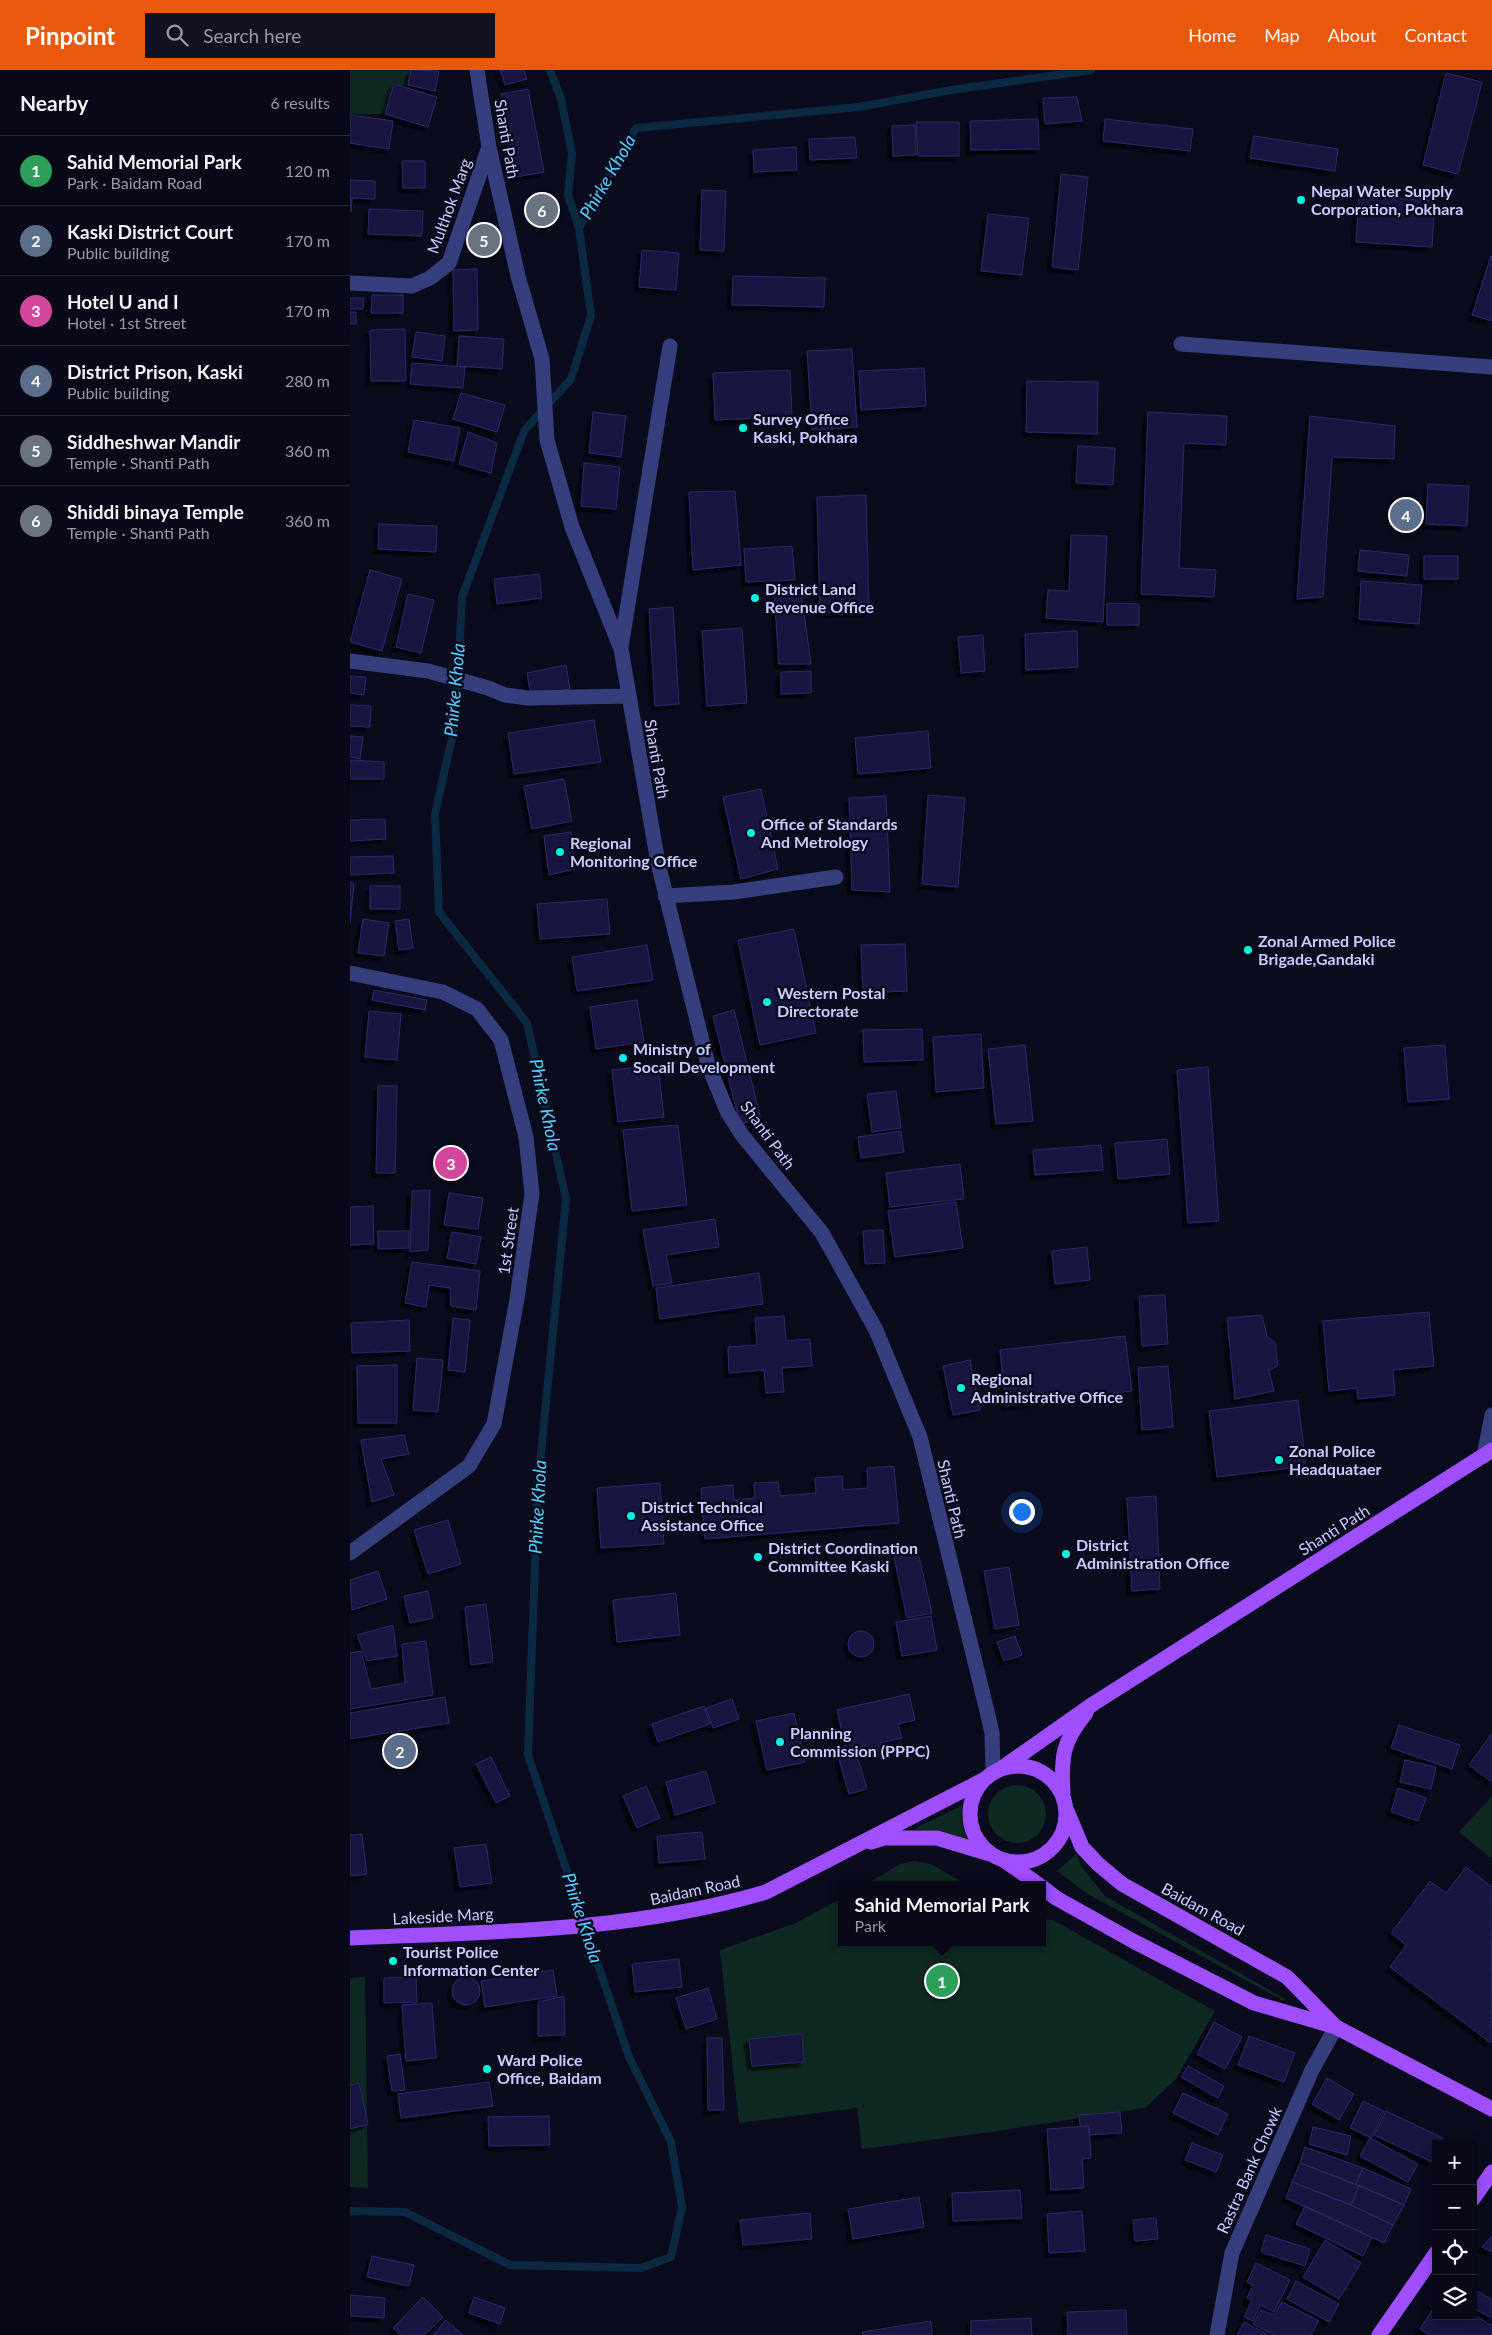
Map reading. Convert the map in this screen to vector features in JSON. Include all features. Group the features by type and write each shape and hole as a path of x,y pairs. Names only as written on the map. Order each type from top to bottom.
{"main road":[{"name":"Shanti Path","path":"993,1773 1093,1704 1488,1453"},
{"name":"Shanti Path","path":"1063,1793 1062,1762 1064,1746 1078,1723 1093,1704"},
{"name":"Baidam Road","path":"537,1930 618,1923 737,1900 766,1892 993,1773 1013,1765 1037,1769 1057,1783 1063,1793 1067,1811 1082,1847 1122,1884 1287,1977 1336,2027"},
{"name":"Baidam Road","path":"993,1773 973,1796 970,1818 976,1838 998,1857 1032,1881"},
{"name":"Baidam Road","path":"850,1847 884,1838 937,1838 1018,1862 1031,1860 1054,1847 1062,1837 1067,1811"},
{"name":"Baidam Road","path":"1046,1890 1056,1898 1133,1941 1254,2003 1336,2027 1492,2109"},
{"name":"Lakeside Marg","path":"350,1938 537,1930"},
{"path":"1477,2193 1492,2172"},
{"path":"1379,2335 1432,2259"}],"street":[{"name":"Shanti Path","path":"477,70 489,147 518,276 542,358 548,440 572,527 621,649 665,896 708,1065 728,1113 742,1136 822,1233 876,1330 920,1436 992,1733 993,1773"},
{"name":"Multhok Marg","path":"350,283 412,286 430,278 449,263 489,147"},
{"path":"1181,344 1492,367"},
{"path":"621,649 670,346"},
{"path":"350,661 428,671 488,688 505,695 528,698 628,696"},
{"path":"665,896 734,892 836,877"},
{"name":"1st Street","path":"350,974 443,992 477,1008 501,1040 526,1137 532,1194 523,1261 494,1424 469,1466 350,1553"},
{"path":"1488,1453 1492,1414"},
{"name":"Rastra Bank Chowk","path":"1217,2335 1232,2253 1312,2070 1336,2027"}],"green space":[{"path":"350,70 411,70 408,85 394,85 385,114 350,114"},
{"path":"1017,1785 1028,1787 1041,1798 1046,1814 1044,1825 1033,1838 1017,1843 1006,1841 993,1830 988,1814 990,1803 1001,1790"},
{"path":"1492,1796 1492,1859 1459,1832"},
{"path":"963,1805 961,1818 967,1840 942,1831 913,1829"},
{"path":"1077,1853 1081,1866 1105,1896 1285,1999 1284,2001 1086,1893 1057,1871"},
{"path":"915,1861 931,1864 960,1881 872,1881 900,1864"},
{"path":"838,1900 838,1946 1046,1946 1046,1919 1053,1920 1215,2011 1176,2079 1145,2108 991,2132 862,2149 857,2108 739,2123 720,1950 796,1923"},
{"path":"365,1977 368,2188 350,2187 350,1978"}],"building":[{"path":"411,70 439,71 435,91 408,85"},
{"path":"500,70 524,70 527,79 505,85"},
{"path":"1446,73 1482,82 1458,174 1423,165"},
{"path":"394,84 437,97 428,127 385,114"},
{"path":"528,89 544,172 516,177 501,94"},
{"path":"1077,97 1082,121 1045,124 1043,98"},
{"path":"350,115 393,121 389,149 350,143"},
{"path":"1038,119 1039,149 971,150 970,121"},
{"path":"1105,119 1193,129 1190,151 1103,141"},
{"path":"916,122 959,122 959,156 918,156"},
{"path":"915,125 916,155 893,156 892,126"},
{"path":"1254,136 1338,149 1335,171 1250,158"},
{"path":"855,137 857,158 810,160 809,139"},
{"path":"796,147 797,170 754,172 753,150"},
{"path":"402,161 425,161 425,188 403,188"},
{"path":"1061,174 1088,177 1078,270 1052,267"},
{"path":"350,180 375,181 375,199 352,198 351,212"},
{"path":"702,190 726,191 724,251 700,250"},
{"path":"1359,196 1435,201 1432,247 1356,242"},
{"path":"369,209 423,211 422,236 368,234"},
{"path":"988,214 1029,218 1022,275 981,271"},
{"path":"642,250 679,253 676,290 639,287"},
{"path":"1492,257 1492,321 1472,315"},
{"path":"477,269 478,330 454,331 453,270"},
{"path":"733,276 825,278 824,307 732,305"},
{"path":"372,295 403,295 403,313 371,313"},
{"path":"350,298 364,298 363,309 350,309"},
{"path":"350,312 356,312 356,324 350,324"},
{"path":"405,329 406,381 371,381 370,330"},
{"path":"416,332 445,336 442,361 412,357"},
{"path":"459,336 504,339 502,369 457,366"},
{"path":"852,349 857,427 812,430 807,351"},
{"path":"412,363 465,367 463,388 410,384"},
{"path":"924,368 926,406 861,410 859,371"},
{"path":"790,370 792,417 715,420 713,373"},
{"path":"1027,381 1098,382 1097,434 1026,432"},
{"path":"461,393 505,405 497,432 453,419"},
{"path":"593,412 626,416 621,457 589,453"},
{"path":"1148,412 1227,416 1226,445 1184,443 1179,568 1216,570 1214,597 1141,594"},
{"path":"1310,416 1395,426 1394,459 1332,457 1323,597 1297,599"},
{"path":"414,420 460,428 454,461 408,452"},
{"path":"468,432 497,443 491,473 459,464"},
{"path":"1078,446 1115,448 1113,485 1076,483"},
{"path":"584,463 620,467 616,509 581,506"},
{"path":"1428,484 1469,486 1467,526 1426,524"},
{"path":"735,491 741,565 693,570 689,492"},
{"path":"866,495 869,612 820,613 817,497"},
{"path":"379,524 437,526 436,552 378,549"},
{"path":"1071,535 1107,536 1103,622 1046,618 1048,590 1069,591"},
{"path":"792,546 795,580 746,582 744,549"},
{"path":"1360,550 1409,555 1407,576 1358,571"},
{"path":"1424,556 1458,556 1458,579 1424,579"},
{"path":"370,570 402,579 382,651 350,642"},
{"path":"539,574 542,598 497,604 494,579"},
{"path":"1361,581 1422,585 1419,624 1359,619"},
{"path":"801,591 811,664 779,664 774,593"},
{"path":"408,594 434,600 421,653 396,647"},
{"path":"1107,603 1139,604 1139,625 1107,625"},
{"path":"673,607 679,704 655,706 649,609"},
{"path":"742,628 747,703 707,706 702,631"},
{"path":"1077,631 1078,667 1026,670 1025,634"},
{"path":"983,635 985,671 961,673 958,637"},
{"path":"566,665 570,689 531,696 527,673"},
{"path":"811,671 811,693 781,694 781,672"},
{"path":"350,676 366,677 364,695 350,693"},
{"path":"350,705 371,706 370,727 350,726"},
{"path":"594,720 601,762 514,774 508,733"},
{"path":"928,731 931,768 858,774 855,738"},
{"path":"350,736 363,737 360,759 350,757"},
{"path":"350,760 384,762 384,779 350,779"},
{"path":"564,779 572,821 532,829 524,786"},
{"name":"Office of Standards And Metrology","path":"761,789 778,869 741,879 723,797"},
{"path":"928,795 965,798 958,887 922,884"},
{"path":"886,796 890,892 852,890 849,798"},
{"path":"385,819 386,839 350,841 350,820"},
{"name":"Regional Monitoring Office","path":"571,832 575,869 549,875 544,836"},
{"path":"393,856 394,873 350,875 350,857"},
{"path":"350,882 354,883 350,923"},
{"path":"370,886 400,886 400,909 370,909"},
{"path":"607,899 610,934 540,939 537,904"},
{"path":"363,919 389,923 384,956 358,953"},
{"path":"409,919 413,948 399,950 395,921"},
{"path":"794,929 816,1033 760,1045 738,940"},
{"path":"905,944 907,991 863,993 861,945"},
{"path":"647,945 653,980 577,991 572,957"},
{"path":"374,990 427,1000 425,1010 372,1000"},
{"path":"637,1000 644,1042 596,1049 590,1007"},
{"path":"734,1010 761,1119 740,1124 713,1016"},
{"path":"369,1011 401,1014 397,1060 365,1057"},
{"path":"922,1029 923,1060 864,1062 863,1030"},
{"path":"981,1034 984,1088 936,1092 933,1037"},
{"path":"1025,1045 1033,1121 996,1124 988,1049"},
{"path":"1445,1045 1449,1099 1408,1102 1404,1048"},
{"path":"658,1065 664,1117 618,1122 612,1070"},
{"path":"1208,1067 1219,1221 1188,1223 1177,1070"},
{"path":"378,1086 397,1086 395,1173 376,1173"},
{"path":"896,1091 901,1128 872,1132 867,1094"},
{"path":"678,1125 687,1205 632,1211 623,1130"},
{"path":"901,1131 904,1152 861,1158 858,1137"},
{"path":"1167,1139 1170,1174 1118,1179 1115,1143"},
{"path":"1101,1145 1103,1170 1035,1175 1033,1150"},
{"path":"960,1164 964,1199 890,1207 886,1173"},
{"path":"430,1190 428,1250 410,1252 412,1191"},
{"path":"449,1193 483,1198 478,1229 444,1225"},
{"path":"956,1202 963,1248 895,1257 888,1211"},
{"path":"373,1206 374,1244 350,1245 350,1207"},
{"path":"715,1219 719,1247 666,1255 672,1283 653,1286 643,1230"},
{"path":"883,1230 885,1263 865,1264 863,1231"},
{"path":"378,1231 409,1231 409,1248 378,1249"},
{"path":"452,1232 481,1237 476,1264 447,1258"},
{"path":"1087,1247 1090,1280 1055,1284 1052,1251"},
{"path":"412,1262 480,1271 476,1310 451,1306 450,1288 429,1285 426,1307 405,1303"},
{"path":"759,1273 763,1304 660,1319 656,1288"},
{"path":"1165,1295 1168,1344 1142,1346 1139,1296"},
{"path":"1429,1312 1434,1366 1393,1370 1395,1395 1358,1399 1357,1388 1329,1391 1323,1321"},
{"path":"1262,1315 1267,1336 1275,1343 1278,1365 1269,1371 1274,1391 1235,1399 1227,1318"},
{"path":"784,1316 786,1341 810,1339 812,1366 782,1368 784,1392 766,1393 764,1370 729,1373 728,1347 757,1345 755,1318"},
{"path":"453,1318 470,1320 465,1372 448,1370"},
{"path":"409,1320 410,1351 352,1353 351,1323"},
{"path":"1125,1336 1132,1391 1006,1406 1000,1350"},
{"path":"417,1358 443,1360 438,1412 413,1410"},
{"name":"Regional Administrative Office","path":"970,1360 980,1410 953,1415 943,1366"},
{"path":"397,1365 397,1423 358,1423 357,1366"},
{"path":"1168,1366 1173,1427 1142,1430 1138,1368"},
{"path":"1298,1400 1306,1466 1217,1477 1209,1411"},
{"path":"404,1435 409,1454 381,1459 394,1495 372,1502 361,1440"},
{"path":"894,1466 899,1523 705,1539 701,1488 733,1485 734,1500 755,1498 754,1483 778,1482 780,1496 816,1493 815,1478 842,1476 843,1490 868,1488 867,1468"},
{"name":"District Technical Assistance Office","path":"660,1483 664,1544 601,1548 597,1488"},
{"path":"1156,1496 1160,1589 1132,1591 1127,1498"},
{"path":"448,1520 461,1564 428,1574 414,1530"},
{"path":"918,1552 932,1613 907,1618 894,1557"},
{"path":"1009,1567 1019,1625 995,1629 984,1571"},
{"path":"378,1571 387,1599 352,1610 350,1580"},
{"path":"428,1591 433,1618 410,1623 404,1596"},
{"path":"676,1593 680,1635 617,1642 613,1600"},
{"path":"486,1604 493,1662 471,1665 465,1607"},
{"path":"931,1616 937,1650 902,1656 896,1622"},
{"path":"393,1625 397,1656 367,1661 357,1635"},
{"path":"861,1631 870,1635 874,1644 870,1653 861,1657 852,1653 848,1644 852,1635"},
{"path":"1015,1636 1022,1655 1004,1661 997,1642"},
{"path":"426,1641 433,1695 350,1709 350,1653 361,1651 371,1689 405,1683 402,1644"},
{"path":"909,1694 915,1720 898,1724 902,1738 880,1743 882,1751 864,1755 863,1746 846,1750 837,1710"},
{"path":"445,1697 449,1723 350,1739 350,1713"},
{"path":"732,1699 739,1719 713,1728 706,1708"},
{"path":"704,1706 710,1724 658,1742 652,1724"},
{"name":"Planning Commission (PPPC)","path":"794,1713 805,1762 767,1770 756,1721"},
{"path":"1399,1725 1460,1745 1452,1769 1391,1748"},
{"path":"1492,1733 1492,1782 1469,1765"},
{"path":"857,1755 867,1789 849,1794 839,1759"},
{"path":"491,1757 510,1796 496,1803 476,1764"},
{"path":"1405,1760 1436,1767 1431,1789 1400,1782"},
{"path":"706,1771 715,1803 675,1815 666,1782"},
{"path":"646,1786 660,1818 637,1828 623,1796"},
{"path":"1398,1788 1426,1798 1418,1821 1391,1812"},
{"path":"702,1832 705,1859 659,1863 657,1836"},
{"path":"362,1834 367,1874 350,1876 350,1835"},
{"path":"486,1844 492,1883 460,1887 454,1848"},
{"path":"1466,1867 1492,1887 1491,2043 1390,1967 1406,1945 1391,1933 1430,1881 1446,1893"},
{"path":"679,1959 682,1987 635,1992 632,1964"},
{"path":"553,1970 557,1996 485,2007 481,1981"},
{"path":"416,1977 417,2002 384,2003 384,1978"},
{"path":"466,1977 476,1981 480,1991 476,2001 466,2005 456,2001 452,1991 456,1981"},
{"path":"708,1988 717,2019 686,2029 676,1998"},
{"path":"564,1996 565,2035 538,2036 538,2002"},
{"path":"432,2003 436,2058 406,2061 402,2005"},
{"path":"1214,2022 1242,2037 1225,2069 1197,2054"},
{"path":"802,2034 804,2062 752,2066 749,2039"},
{"path":"1249,2036 1295,2053 1284,2082 1238,2065"},
{"path":"707,2038 722,2038 724,2110 708,2110"},
{"path":"400,2054 405,2090 392,2091 387,2056"},
{"path":"1188,2066 1224,2086 1218,2098 1181,2077"},
{"path":"1327,2078 1354,2094 1339,2120 1312,2104"},
{"path":"489,2082 493,2106 401,2118 398,2094"},
{"path":"359,2083 368,2124 350,2129 350,2085"},
{"path":"1183,2093 1228,2114 1218,2135 1173,2113"},
{"path":"1363,2101 1384,2111 1371,2138 1350,2128"},
{"path":"1386,2111 1443,2138 1442,2140 1432,2140 1432,2162 1374,2135"},
{"path":"1120,2112 1122,2133 1089,2135 1089,2126 1080,2126 1079,2115"},
{"path":"549,2116 550,2145 489,2146 488,2117"},
{"path":"1089,2126 1091,2158 1082,2159 1084,2188 1051,2190 1047,2129"},
{"path":"1313,2127 1351,2136 1347,2155 1309,2144"},
{"path":"1370,2138 1418,2164 1408,2182 1360,2156"},
{"path":"1192,2143 1223,2155 1216,2172 1185,2160"},
{"path":"1305,2147 1363,2168 1356,2184 1300,2163"},
{"path":"1300,2163 1359,2186 1351,2205 1292,2182"},
{"path":"1363,2168 1411,2189 1404,2205 1356,2184"},
{"path":"1292,2182 1351,2205 1393,2225 1384,2243 1286,2198"},
{"path":"1359,2186 1404,2205 1393,2225 1351,2205"},
{"path":"1020,2190 1022,2218 953,2221 952,2193"},
{"path":"919,2197 924,2227 853,2239 848,2209"},
{"path":"1305,2206 1372,2237 1363,2256 1296,2224"},
{"path":"1082,2211 1085,2251 1049,2253 1047,2214"},
{"path":"810,2213 812,2239 743,2245 740,2220"},
{"path":"1156,2218 1158,2239 1135,2241 1133,2220"},
{"path":"1266,2235 1310,2249 1305,2266 1261,2252"},
{"path":"1492,2236 1492,2252 1482,2247"},
{"path":"1325,2240 1361,2263 1339,2299 1303,2277"},
{"path":"372,2256 414,2265 409,2286 367,2277"},
{"path":"1256,2263 1290,2280 1274,2312 1260,2305 1253,2321 1244,2317 1252,2300 1247,2298 1253,2285 1247,2282"},
{"path":"1296,2281 1339,2304 1329,2322 1287,2299"},
{"path":"1477,2291 1492,2299 1492,2318 1477,2310"},
{"path":"350,2295 385,2298 384,2318 350,2316"},
{"path":"423,2297 443,2317 424,2335 401,2335 393,2328"},
{"path":"474,2297 505,2308 500,2324 469,2313"},
{"path":"1282,2302 1319,2321 1311,2335 1274,2335 1253,2324 1261,2310 1274,2315"},
{"path":"1126,2310 1127,2335 1068,2335 1067,2312"},
{"path":"1432,2310 1432,2320 1477,2320 1477,2317 1492,2326 1492,2335 1429,2335 1420,2329"},
{"path":"1031,2318 1032,2335 971,2335 971,2321"},
{"path":"446,2320 463,2335 433,2335"},
{"path":"931,2321 932,2335 863,2335 862,2332"},
{"path":"1244,2322 1269,2335 1237,2335"}],"waterway":[{"path":"550,70 561,99 572,154 568,195 579,228"},
{"name":"Phirke Khola","path":"350,2211 405,2212 510,2265 641,2268 671,2257 682,2207 671,2142 629,2057 528,1755 538,1484 566,1199 527,1023 439,912 435,814 456,720 462,597 524,431 571,379 591,316 579,228 636,128 859,107 951,90 1091,70"}],"place":[{"name":"Nepal Water Supply Corporation, Pokhara","path":"1301,200"},
{"name":"Shiddi binaya Temple","path":"542,210"},
{"name":"Siddheshwar Mandir","path":"484,240"},
{"name":"Survey Office Kaski, Pokhara","path":"743,428"},
{"name":"District Prison, Kaski","path":"1406,515"},
{"name":"District Land Revenue Office","path":"755,598"},
{"name":"Office of Standards And Metrology","path":"751,833"},
{"name":"Regional Monitoring Office","path":"560,852"},
{"name":"Zonal Armed Police Brigade,Gandaki","path":"1248,950"},
{"name":"Western Postal Directorate","path":"767,1002"},
{"name":"Ministry of Socail Development","path":"623,1058"},
{"name":"Hotel U and I","path":"451,1163"},
{"name":"Regional Administrative Office","path":"961,1388"},
{"name":"Zonal Police Headquataer","path":"1279,1460"},
{"name":"District Technical Assistance Office","path":"631,1516"},
{"name":"District Administration Office","path":"1066,1554"},
{"name":"District Coordination Committee Kaski","path":"758,1557"},
{"name":"Planning Commission (PPPC)","path":"780,1742"},
{"name":"Kaski District Court","path":"400,1751"},
{"name":"Tourist Police Information Center","path":"393,1961"},
{"name":"Sahid Memorial Park","path":"942,1981"},
{"name":"Ward Police Office, Baidam","path":"487,2069"}]}
